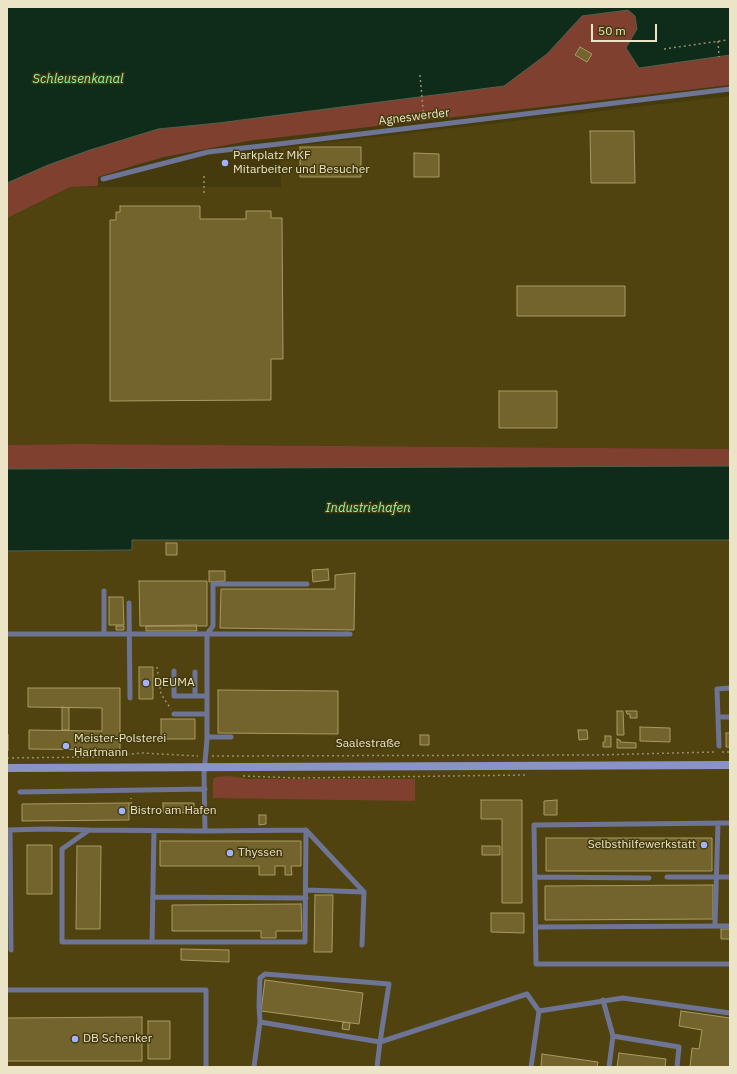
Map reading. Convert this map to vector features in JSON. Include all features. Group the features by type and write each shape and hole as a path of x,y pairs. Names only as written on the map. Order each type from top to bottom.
{"main road":[{"name":"Saalestraße","path":"7,768 730,765"}],"lane":[{"name":"Agneswerder","path":"103,179 208,152 730,89"},
{"path":"205,831 204,767 207,737 208,634 213,626 213,584 307,584"},
{"path":"104,591 104,634"},
{"path":"129,603 130,698"},
{"path":"7,634 350,634"},
{"path":"174,671 174,696 207,696"},
{"path":"195,672 195,696"},
{"path":"719,746 717,689 730,688"},
{"path":"174,714 207,714"},
{"path":"718,717 730,717"},
{"path":"207,737 231,737"},
{"path":"20,792 205,789"},
{"path":"715,926 718,823"},
{"path":"730,823 534,824 536,964 730,964"},
{"path":"11,950 8,830 46,829 154,831 306,830 364,892 362,945"},
{"path":"89,830 62,849 62,942 305,942 306,830"},
{"path":"152,942 154,831"},
{"path":"535,877 649,878"},
{"path":"667,877 730,877"},
{"path":"306,890 364,892"},
{"path":"153,897 306,898"},
{"path":"536,927 730,926"},
{"path":"254,1067 260,1022 260,978 265,974 389,984 377,1067"},
{"path":"7,990 206,990 206,1067"},
{"path":"260,1022 380,1042 527,994 540,1011 531,1067"},
{"path":"540,1011 623,998 730,1013"},
{"path":"603,1000 613,1036 609,1067"},
{"path":"613,1036 679,1047 676,1067"}],"path":[{"path":"664,50 726,40"},
{"path":"718,41 719,57"},
{"path":"420,75 425,126"},
{"path":"204,175 204,193"},
{"path":"157,667 161,694 174,714"},
{"name":"Saalestraße","path":"7,758 96,757 142,753 206,756 596,755 730,752"},
{"path":"129,812 131,812 131,790"}],"shaded area":[{"path":"628,10 635,16 637,29 626,48 719,57 730,55 730,85 248,141 164,157 98,177 98,186 70,187 7,218 7,183 48,165 90,150 158,129 218,123 504,86 547,54 581,16"},
{"path":"730,96 730,449 78,444 7,445 7,218 70,187 281,187 280,148"},
{"path":"78,444 730,449 730,466 7,469 7,445"},
{"path":"132,540 730,540 730,1067 7,1067 7,551 132,550"},
{"path":"229,776 247,779 415,779 415,801 213,798 213,779 216,777"}],"water":[{"name":"Schleusenkanal","path":"7,7 730,7 730,55 639,68 626,48 637,29 635,16 628,10 582,16 547,54 504,86 218,123 158,129 48,165 7,183"},
{"name":"Industriehafen","path":"730,466 730,540 132,540 132,550 7,551 7,469"}],"building":[{"path":"580,47 592,54 587,62 575,55"},
{"path":"590,131 634,131 635,183 591,183"},
{"path":"300,147 361,147 361,177 300,177"},
{"path":"414,153 439,154 439,177 414,177"},
{"path":"120,206 200,206 200,219 246,219 246,211 271,211 271,218 282,218 283,359 271,359 271,400 110,401 110,220 116,220 116,212 120,212"},
{"path":"517,286 625,286 625,316 517,316"},
{"path":"499,391 557,391 557,428 499,428"},
{"path":"166,543 177,543 177,555 166,555"},
{"path":"328,569 329,580 313,582 312,570"},
{"path":"209,571 225,571 225,581 209,582"},
{"path":"355,573 354,630 220,628 221,589 335,589 335,575"},
{"path":"139,581 207,581 207,626 140,626"},
{"path":"109,597 123,597 124,625 109,625"},
{"path":"196,625 197,631 146,631 146,626"},
{"path":"116,626 124,626 124,630 116,630"},
{"name":"DEUMA","path":"139,667 153,667 153,699 139,699"},
{"path":"28,688 120,688 120,750 29,749 29,730 102,731 102,708 28,707"},
{"path":"218,690 338,691 338,734 218,733"},
{"path":"62,707 69,708 69,730 62,730"},
{"path":"617,711 623,711 624,735 617,735"},
{"path":"626,711 637,711 637,718 630,718 630,714 627,714"},
{"path":"161,719 195,719 195,739 161,739"},
{"path":"640,727 670,728 670,742 640,741"},
{"path":"578,730 587,730 588,739 579,740"},
{"path":"726,733 730,733 730,747 726,747"},
{"path":"8,734 8,751 7,751"},
{"path":"420,735 429,735 429,745 420,745"},
{"path":"605,736 611,736 611,747 603,747"},
{"path":"617,739 620,740 620,742 636,743 636,748 617,748"},
{"path":"481,800 522,800 522,903 502,903 502,819 481,819"},
{"path":"557,800 557,815 544,815 544,801"},
{"path":"129,803 129,820 22,821 22,804"},
{"path":"163,803 194,803 194,813 163,812"},
{"path":"259,815 266,815 266,824 259,825"},
{"path":"546,838 712,838 712,871 546,871"},
{"name":"Thyssen","path":"160,841 301,841 301,866 291,866 292,875 285,875 285,866 275,866 275,875 259,875 259,866 160,866"},
{"path":"27,845 52,845 52,894 27,894"},
{"path":"77,846 101,846 100,929 76,929"},
{"path":"482,846 500,846 500,855 482,855"},
{"path":"713,885 713,919 545,920 545,886"},
{"path":"315,895 333,895 332,952 314,952"},
{"path":"301,904 302,931 276,931 276,938 261,938 261,931 172,931 172,905"},
{"path":"491,913 524,913 524,933 491,932"},
{"path":"721,929 730,929 730,939 721,939"},
{"path":"181,949 229,950 229,962 181,960"},
{"path":"265,980 363,993 359,1024 261,1011"},
{"path":"681,1011 730,1018 730,1067 690,1067 692,1048 699,1049 702,1030 679,1026"},
{"name":"DB Schenker","path":"142,1017 142,1061 7,1061 7,1018"},
{"path":"148,1021 170,1021 170,1059 148,1059"},
{"path":"343,1022 350,1023 349,1030 342,1029"},
{"path":"619,1053 666,1059 665,1067 617,1067"},
{"path":"542,1054 598,1062 597,1067 541,1067"}],"place":[{"name":"Parkplatz MKF Mitarbeiter und Besucher","path":"225,163"},
{"name":"DEUMA","path":"146,683"},
{"name":"Meister-Polsterei Hartmann","path":"66,746"},
{"name":"Bistro am Hafen","path":"122,811"},
{"name":"Selbsthilfewerkstatt","path":"704,845"},
{"name":"Thyssen","path":"230,853"},
{"name":"DB Schenker","path":"75,1039"}]}
